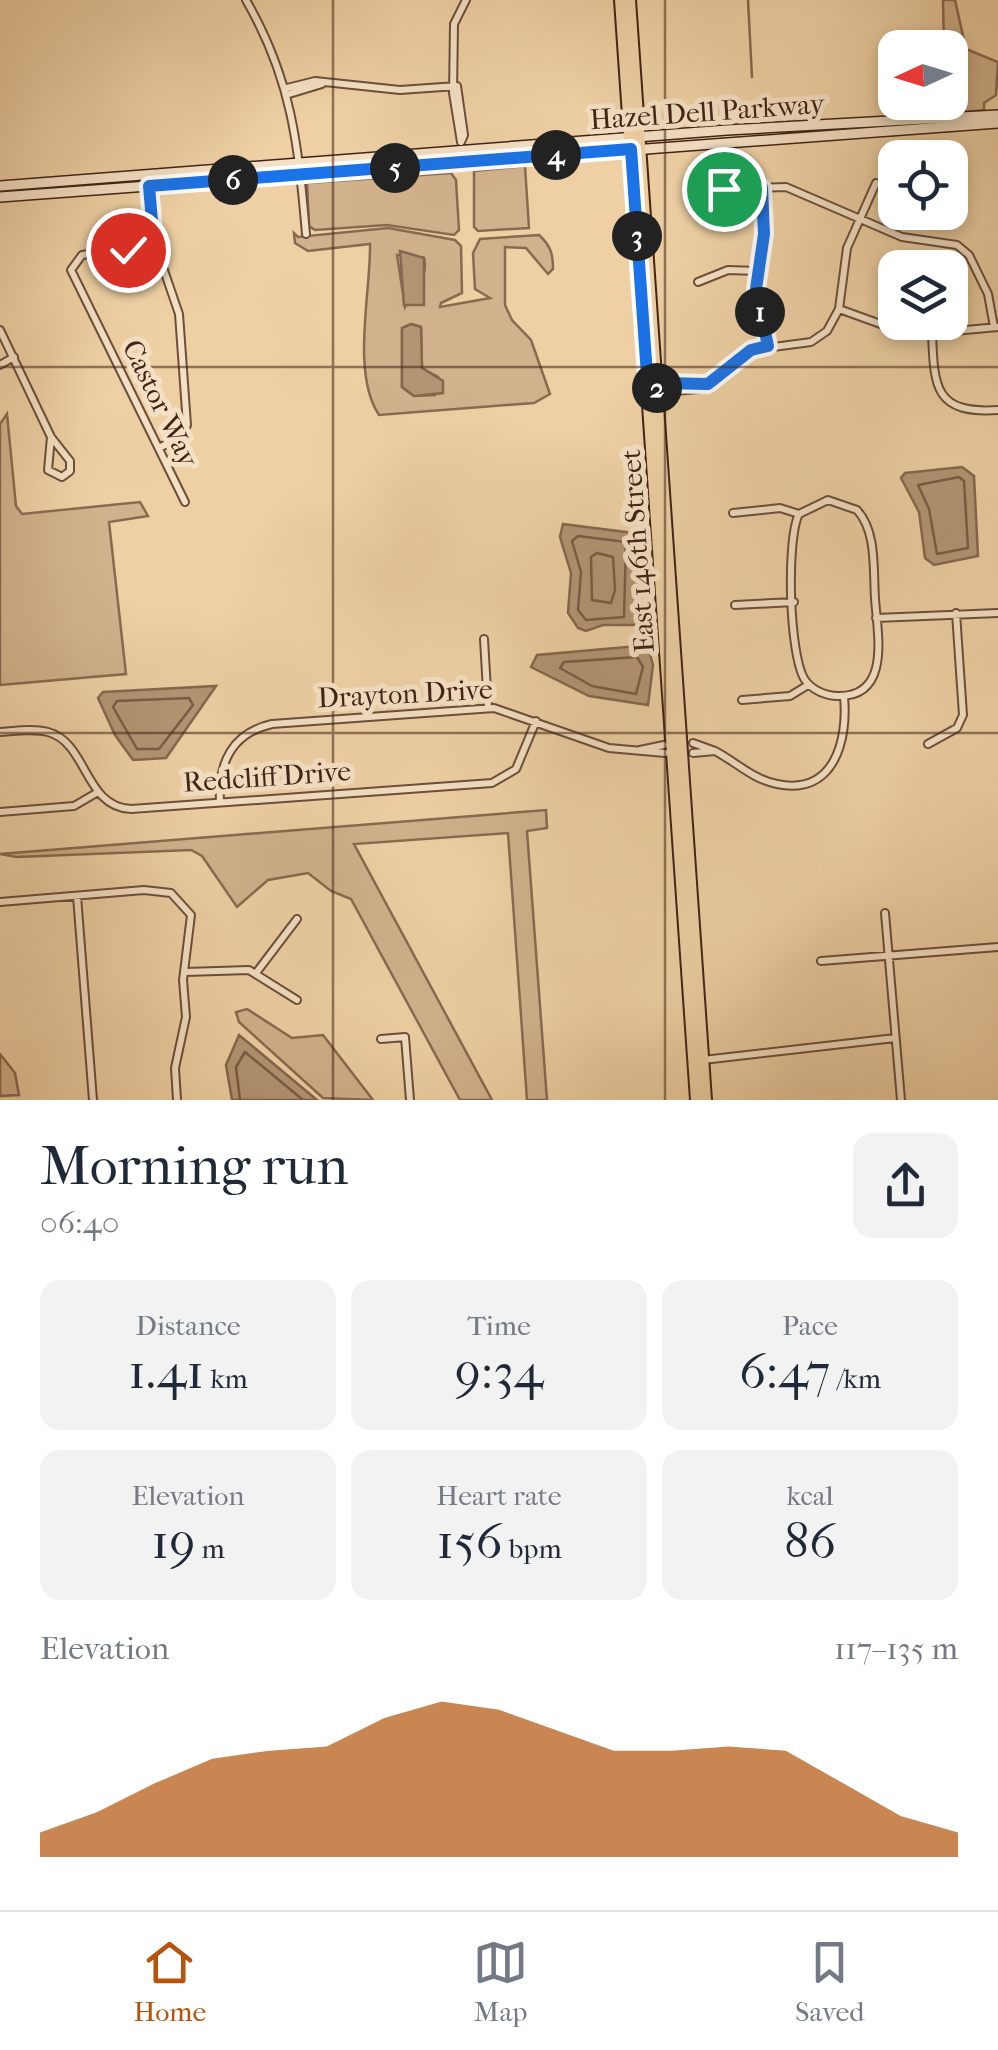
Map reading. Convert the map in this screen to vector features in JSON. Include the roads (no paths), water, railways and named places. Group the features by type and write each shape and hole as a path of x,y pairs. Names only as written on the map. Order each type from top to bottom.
{"main road":[{"name":"East 146th Street","path":"620,0 656,388 706,1100"},
{"name":"East 146th Street","path":"630,0 636,143"},
{"name":"Hazel Dell Parkway","path":"301,170 998,115"},
{"name":"Hazel Dell Parkway","path":"636,143 998,123"},
{"path":"0,186 301,170"},
{"path":"0,197 301,170"},
{"name":"East 146th Street","path":"656,388 696,1100"}],"street":[{"path":"246,0 274,51 288,91 301,170 306,234"},
{"path":"457,86 461,92 461,142 454,107 454,20 466,0"},
{"path":"288,91 323,83 400,90 457,86"},
{"path":"656,388 662,383 704,385 751,350 816,340 839,309 847,248 876,183"},
{"path":"149,186 154,244 179,314 186,425 180,438 159,448"},
{"path":"692,196 789,187 902,237 945,242 963,250 988,294 996,327 968,330"},
{"path":"762,188 764,234 757,300 768,346"},
{"name":"Castor Way","path":"154,244 82,254 71,270 185,502"},
{"path":"698,282 728,270 758,271"},
{"path":"839,309 878,325"},
{"path":"0,330 51,437 70,461 70,471 62,477 48,470 51,437"},
{"path":"933,340 936,380 943,398 963,411 998,410"},
{"path":"0,365 14,357"},
{"path":"828,500 853,507 868,526 876,672 862,690 844,696 824,694 808,684 798,659 790,536 799,514 828,500"},
{"path":"733,514 780,508 799,514"},
{"path":"735,605 794,602"},
{"path":"928,744 958,728 963,716 956,613"},
{"path":"876,618 998,613"},
{"path":"484,639 488,708"},
{"path":"742,700 790,696 808,684"},
{"path":"693,743 780,785 810,782 824,774 841,752 847,730 844,696"},
{"name":"Drayton Drive","path":"220,802 220,776 227,754 256,729 488,708 610,748 665,749"},
{"name":"Redcliff Drive","path":"98,792 111,804 126,809 497,781 518,766 536,721"},
{"path":"0,732 37,730 56,735 98,792 74,806 0,812"},
{"path":"694,753 715,751"},
{"path":"0,902 144,890 177,896 188,908 192,923 184,972 186,1017 175,1068 177,1100"},
{"path":"77,896 93,1100"},
{"path":"886,913 900,1100"},
{"path":"256,973 297,919"},
{"path":"821,960 998,947"},
{"path":"184,972 242,968 297,1000"},
{"path":"381,1039 405,1037 410,1100"},
{"path":"703,1060 895,1038"}],"water":[{"path":"400,251 424,258 424,305 404,305"},
{"path":"411,324 421,327 422,368 443,381 443,393 414,396 402,387 402,328"},
{"path":"962,467 974,476 978,556 934,565 925,558 919,512 901,478 905,473"},
{"path":"563,524 633,533 638,545 638,625 603,625 586,631 578,628 568,613 571,573 560,537"},
{"path":"638,646 649,651 653,665 648,705 589,696 531,667 537,655"},
{"path":"216,686 166,758 133,760 115,735 98,698 103,692"},
{"path":"239,1035 317,1100 232,1100 226,1065"}],"waterway":[{"path":"748,0 752,77"}]}
